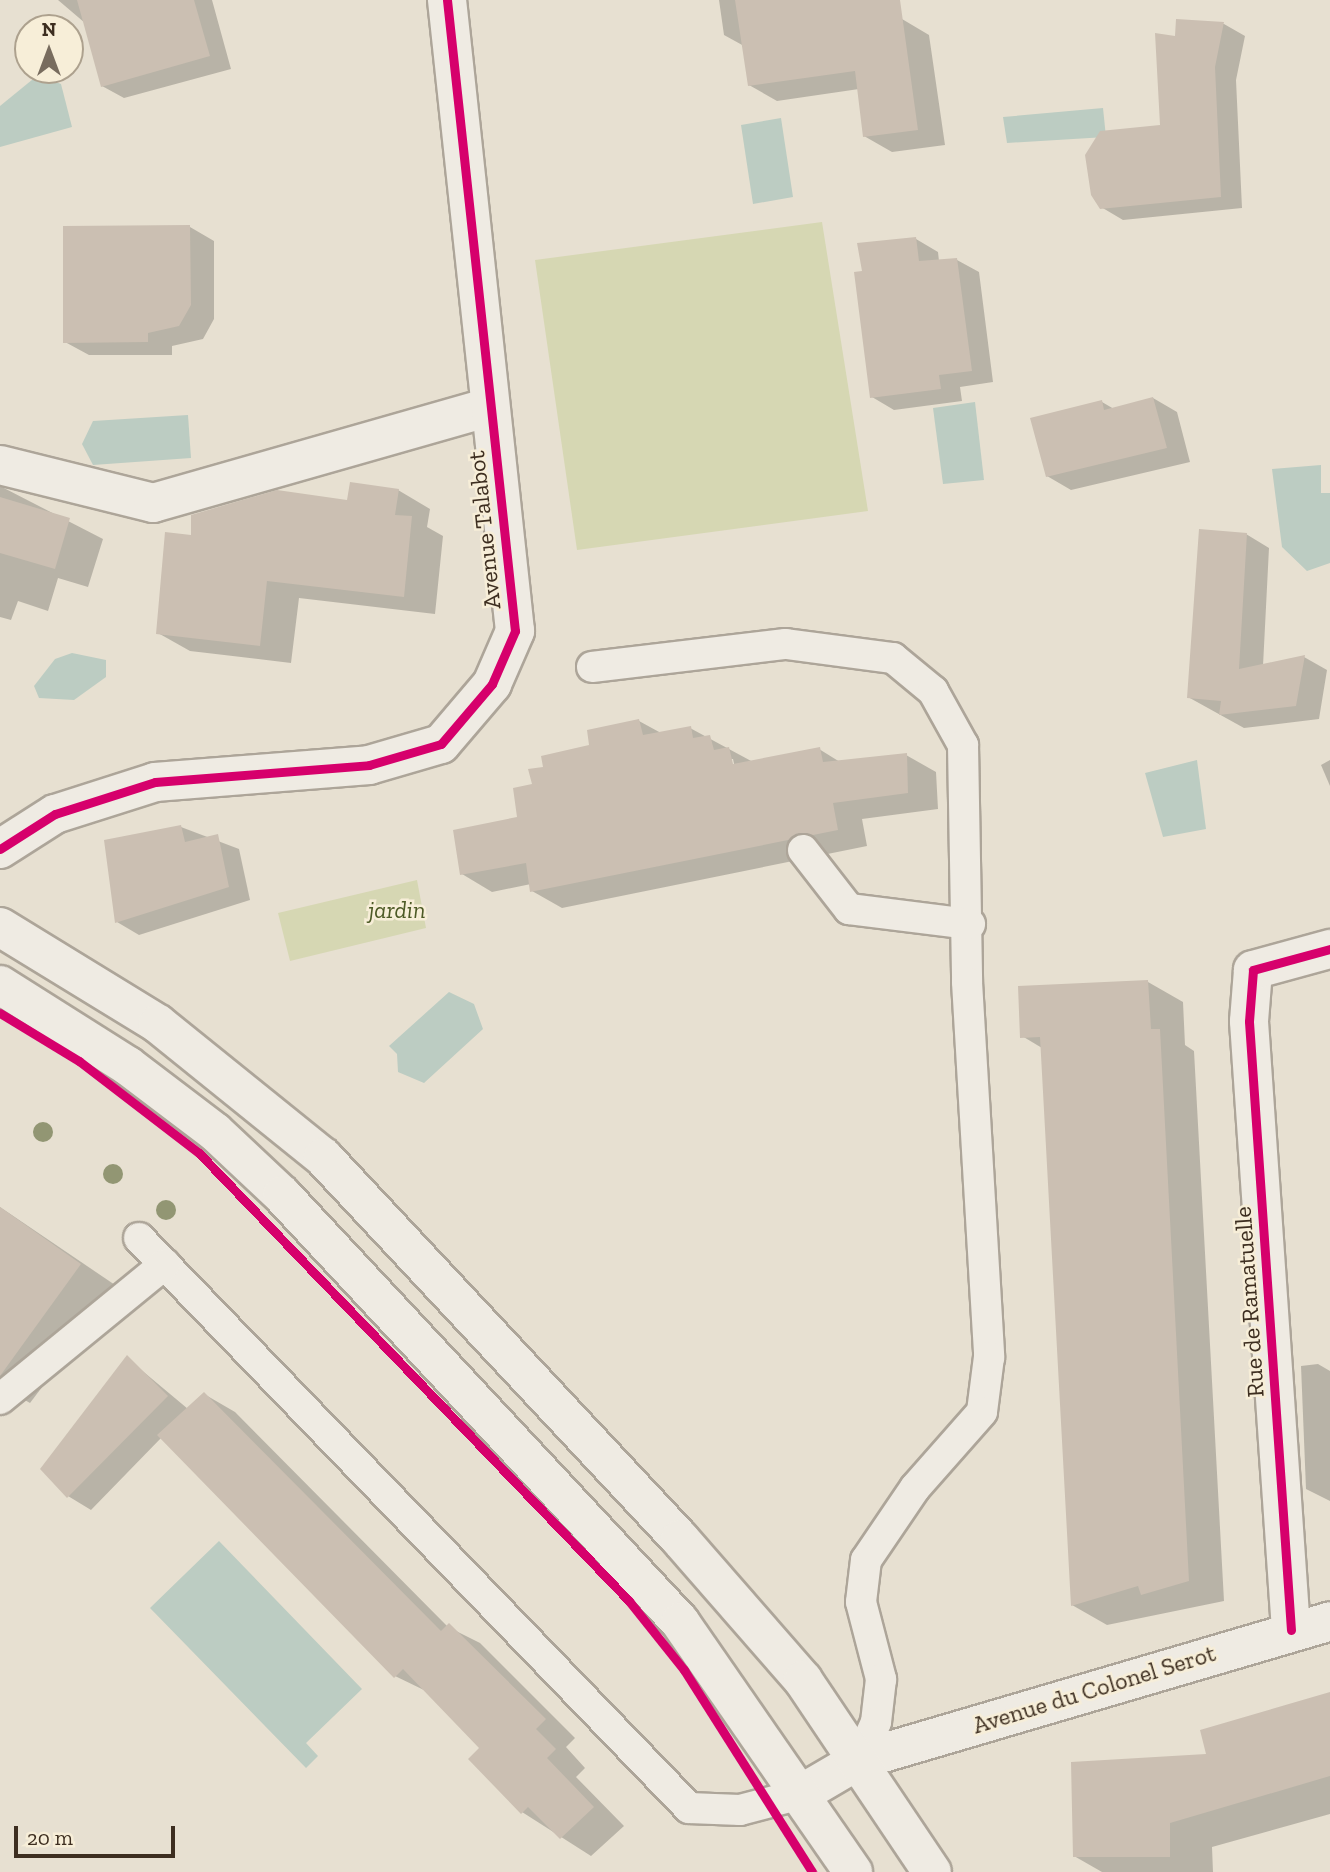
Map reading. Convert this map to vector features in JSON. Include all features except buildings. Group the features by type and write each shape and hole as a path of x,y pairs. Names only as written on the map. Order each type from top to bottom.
{"street":[{"name":"Avenue Talabot","path":"0,849 55,814 155,782 369,765 441,744 492,684 515,631 447,0"},
{"path":"0,466 153,503 491,407"},
{"path":"0,927 158,1024 323,1157 680,1539 803,1680 932,1872"},
{"name":"Rue de Ramatuelle","path":"1291,1630 1249,1020 1253,970 1330,949"},
{"path":"0,985 128,1066 282,1195 680,1622 853,1872"},
{"name":"Avenue du Colonel Serot","path":"801,1794 859,1760 1330,1620"}],"lane":[{"path":"592,667 786,645 893,658 933,691 963,745 985,1384 982,1412 915,1488 866,1560 861,1602 881,1679 876,1722 859,1760"},
{"path":"803,849 849,909 970,924"},
{"path":"139,1238 689,1808 740,1810 801,1794"},
{"path":"0,1399 165,1264"}],"green space":[{"path":"822,222 868,511 577,550 535,260"},
{"name":"jardin","path":"417,880 426,928 290,961 278,913"}],"shaded area":[{"path":"27,84 61,84 72,127 0,147 0,106"},
{"path":"1103,108 1106,137 1007,143 1003,117"},
{"path":"781,118 793,197 753,204 741,125"},
{"path":"975,402 984,480 943,484 933,408"},
{"path":"188,415 191,458 93,465 82,444 93,421"},
{"path":"1321,465 1321,493 1330,493 1330,563 1307,571 1282,547 1272,469"},
{"path":"72,653 106,660 106,677 74,700 39,698 34,686 55,659"},
{"path":"1197,760 1206,829 1163,837 1145,773"},
{"path":"449,992 474,1004 483,1029 424,1083 398,1072 397,1054 389,1046"},
{"path":"219,1541 362,1689 306,1743 318,1756 306,1768 150,1608"}],"cycle path":[{"path":"0,849 55,814 155,782 369,765 441,744 492,684 515,631 447,0"},
{"path":"1291,1630 1249,1021 1253,970 1330,949"},
{"path":"0,1013 79,1061 199,1153 629,1601 684,1670 812,1872"}]}
